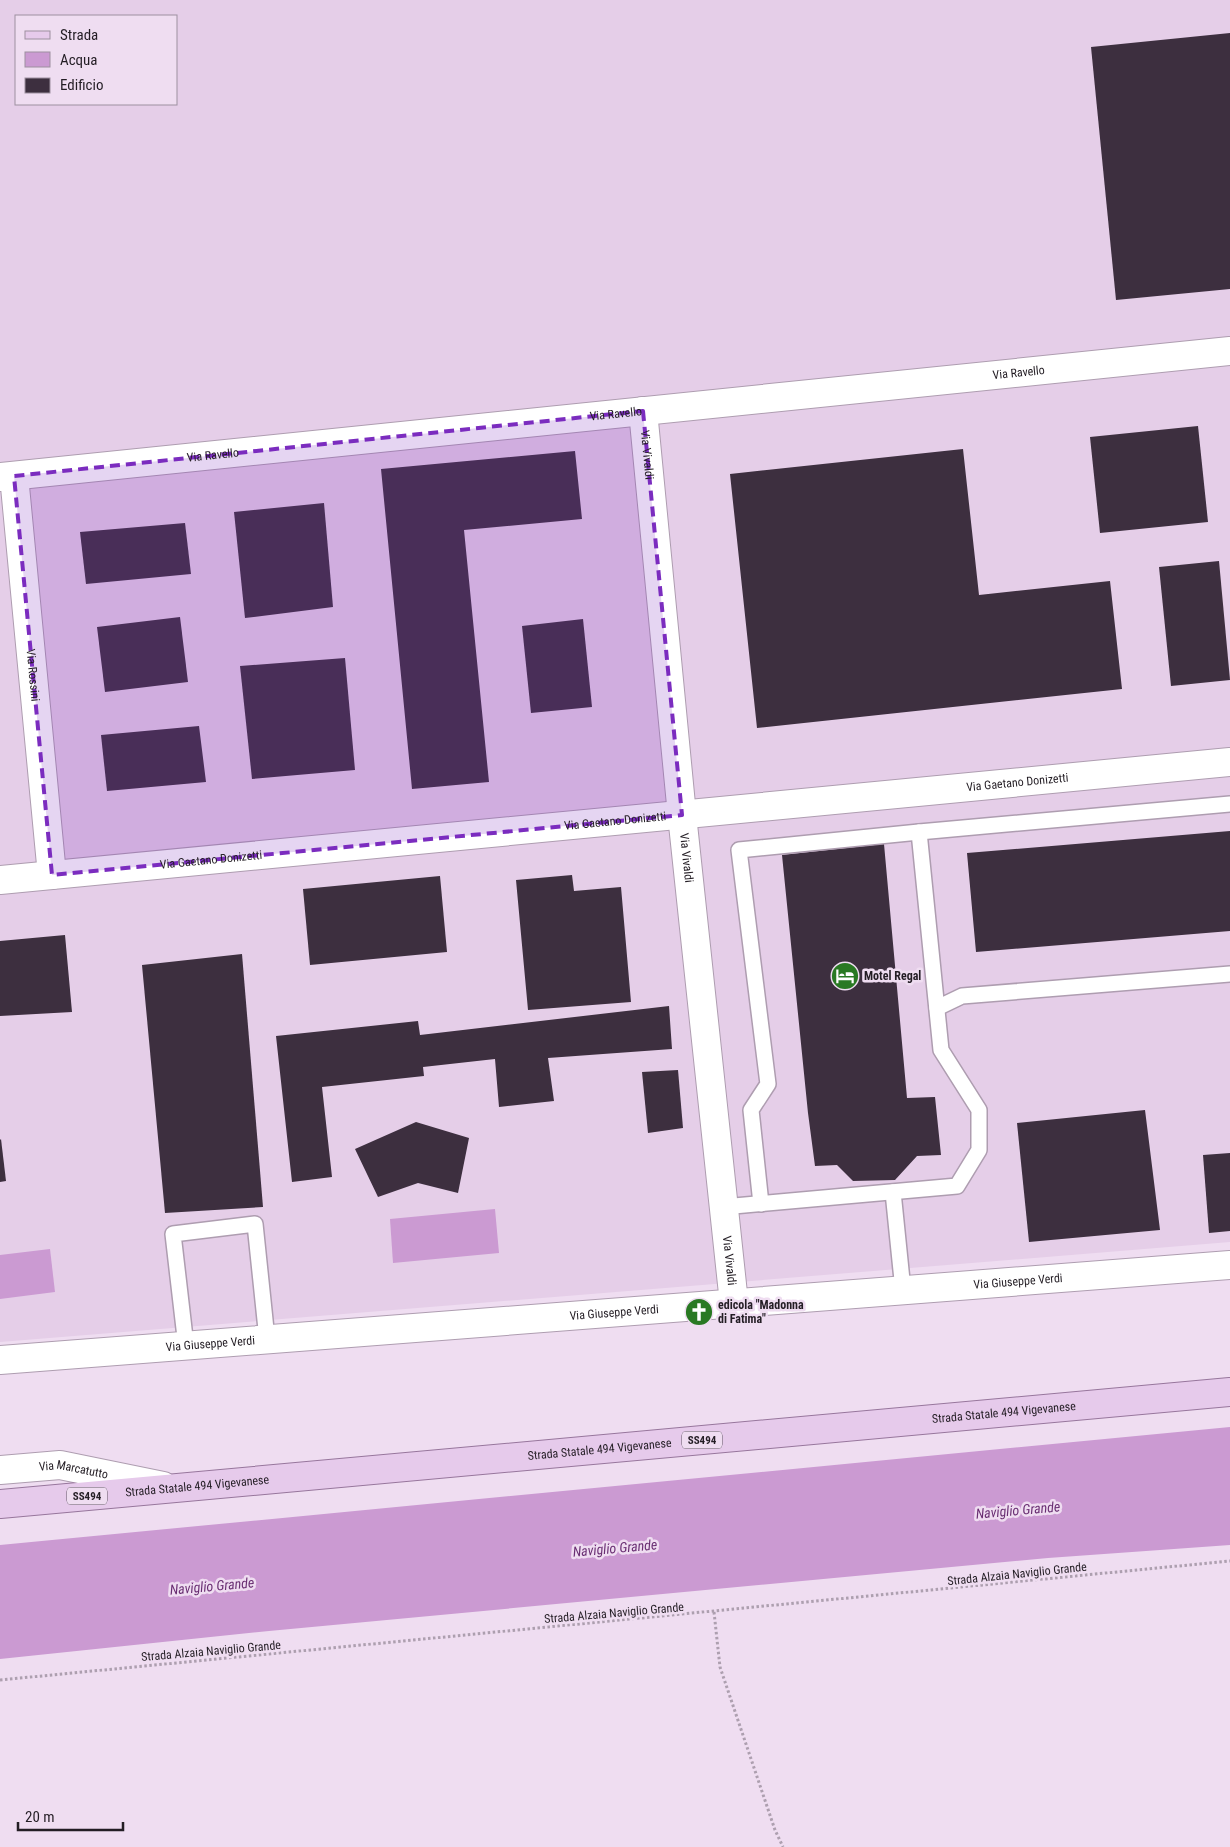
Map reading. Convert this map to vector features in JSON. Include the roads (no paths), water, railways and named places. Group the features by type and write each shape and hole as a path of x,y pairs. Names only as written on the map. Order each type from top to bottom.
{"main road":[{"name":"Strada Statale 494 Vigevanese","path":"0,1504 1230,1392"}],"street":[{"name":"Via Ravello","path":"7,477 1230,351"},
{"name":"Via Vivaldi","path":"643,411 682,815 734,1303"},
{"name":"Via Rossini","path":"7,477 52,875"},
{"name":"Via Gaetano Donizetti","path":"0,880 1230,762"},
{"name":"Via Giuseppe Verdi","path":"0,1360 1230,1265"},
{"name":"Via Marcatutto","path":"0,1470 60,1466 174,1488"}],"lane":[{"path":"761,1204 751,1110 768,1084 739,850 1230,804"},
{"path":"723,1208 958,1186 979,1150 979,1110 941,1050 919,832"},
{"path":"937,1008 962,996 1230,974"},
{"path":"893,1192 903,1290"},
{"path":"186,1346 173,1234 254,1224 267,1339"}],"water":[{"path":"495,1209 499,1253 393,1263 390,1219"},
{"path":"50,1249 55,1292 0,1299 0,1255"},
{"name":"Naviglio Grande","path":"1230,1427 1230,1545 1048,1558 269,1631 0,1659 0,1545"}],"place":[{"name":"Motel Regal","path":"845,976"},
{"name":"edicola \"Madonna di Fatima\"","path":"699,1312"}]}
